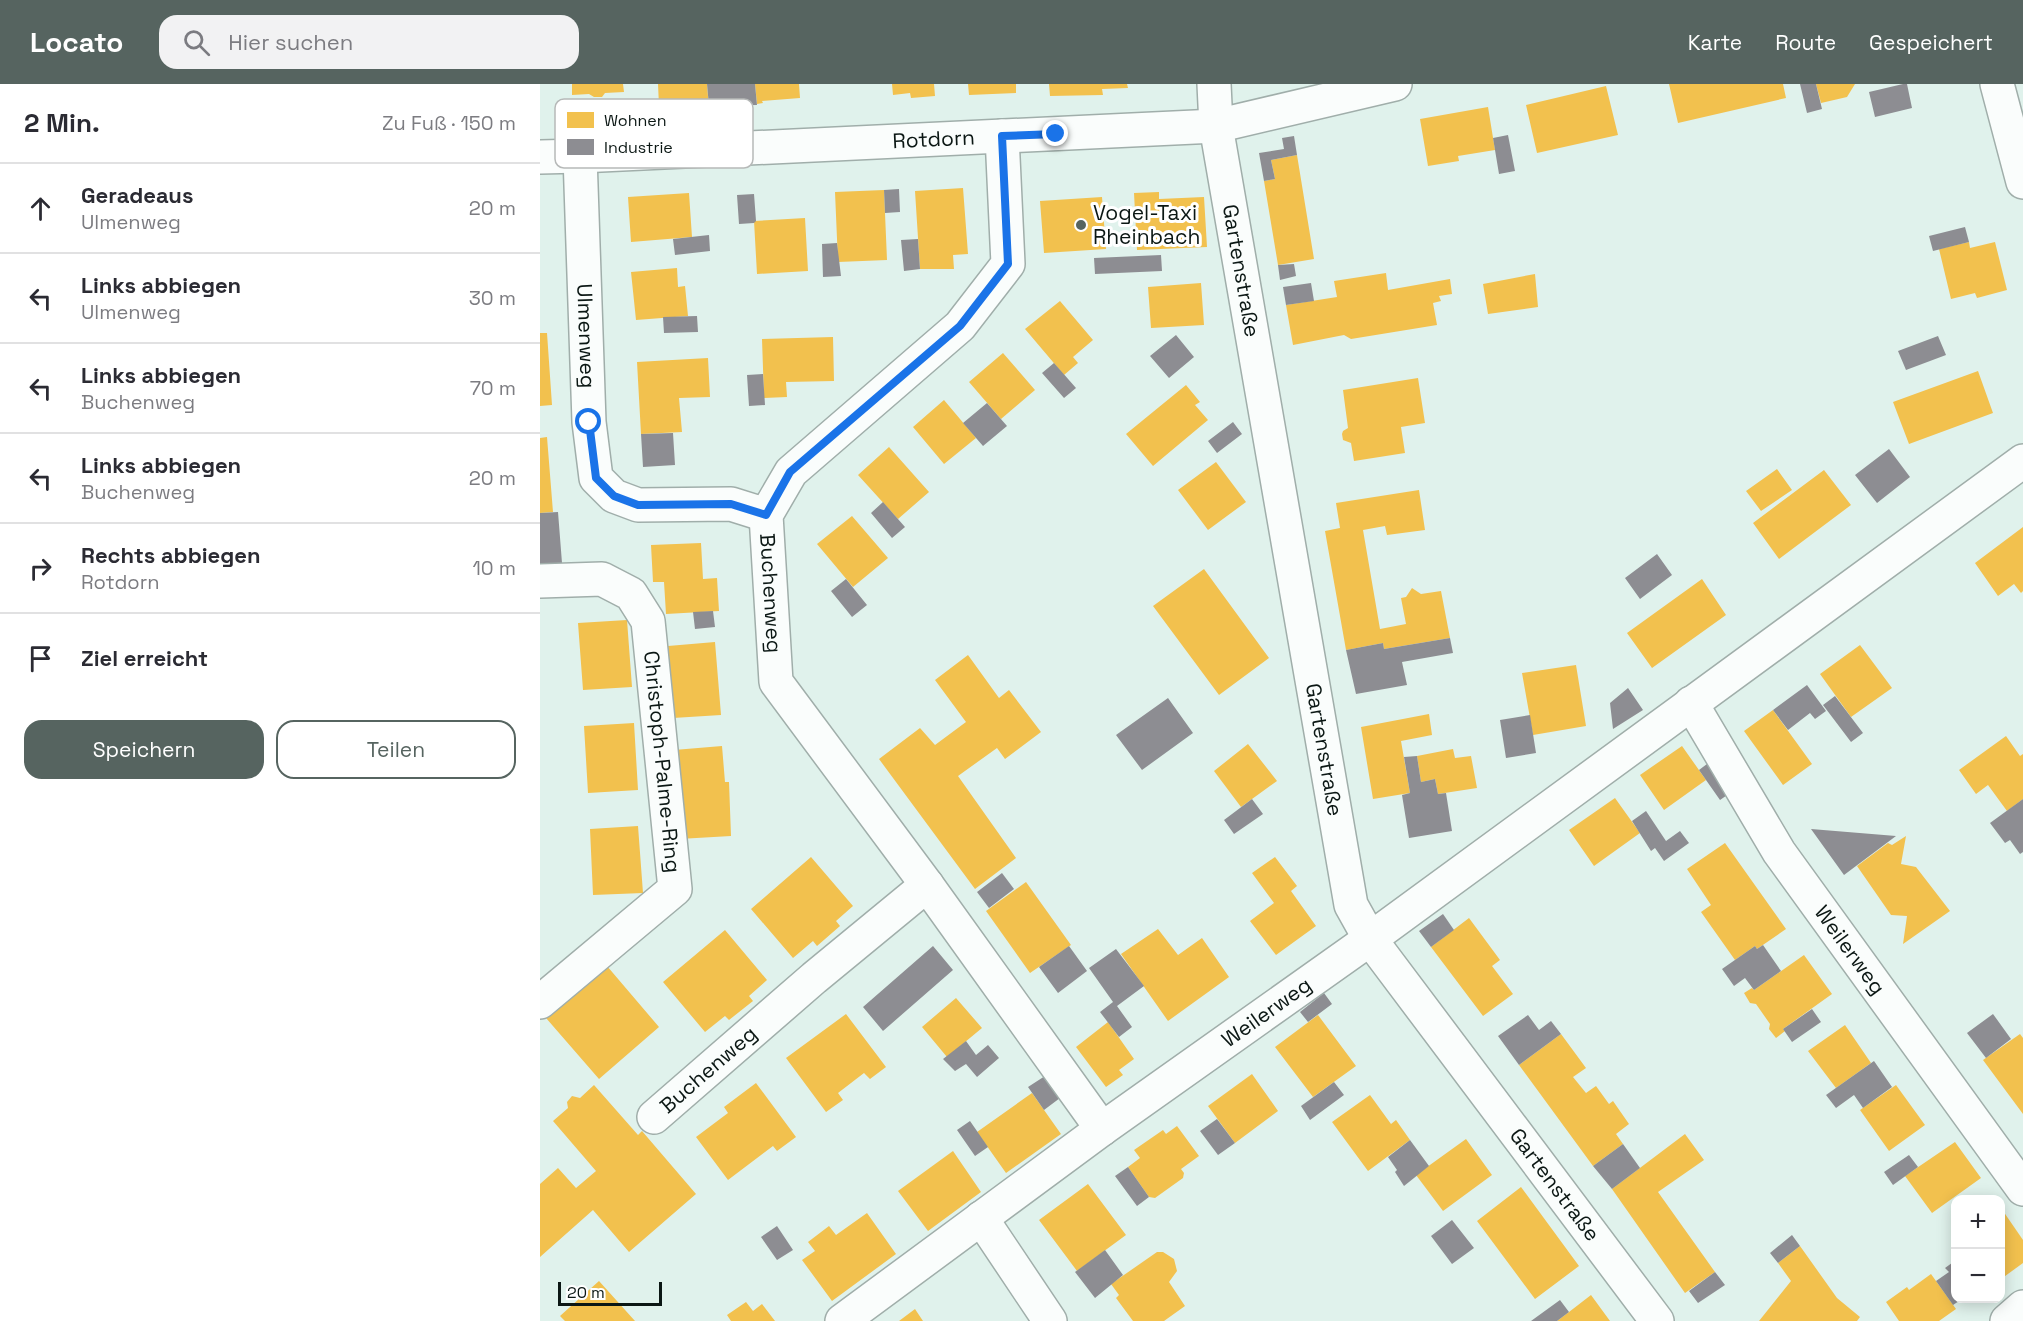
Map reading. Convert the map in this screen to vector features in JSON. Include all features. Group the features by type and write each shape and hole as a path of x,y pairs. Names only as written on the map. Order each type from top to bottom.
{"street":[{"name":"Gartenstraße","path":"1214,84 1216,126 1351,905 1370,939 1657,1321"},
{"name":"Rotdorn","path":"753,148 1216,126 1395,84"},
{"path":"1997,84 2023,182"},
{"name":"Buchenweg","path":"1002,136 1008,264 960,326 790,472 766,515 776,682 927,885 1102,1129"},
{"name":"Rotdorn","path":"540,157 555,157"},
{"name":"Ulmenweg","path":"580,168 589,422 596,478 614,496 638,505 731,504 766,515"},
{"name":"Weilerweg","path":"842,1321 1102,1129 1370,939 2023,461"},
{"name":"Christoph-Palme-Ring","path":"540,581 602,579 631,594 648,621 675,889 540,1002"},
{"name":"Weilerweg","path":"1691,703 1779,852 2023,1189"},
{"name":"Buchenweg","path":"654,1117 814,978 927,885"},
{"path":"981,1218 1050,1321"},
{"path":"2007,1321 2023,1307"}],"building: Wohnen":[{"path":"572,84 623,84 624,92 605,93 602,97 589,94 572,95"},
{"path":"658,84 707,84 708,99 659,99"},
{"path":"755,84 799,84 800,98 762,101 763,103 757,104"},
{"path":"892,84 934,84 935,96 911,98 910,93 893,95"},
{"path":"968,84 1016,84 1016,93 969,95"},
{"path":"1049,84 1127,84 1128,88 1102,89 1103,95 1050,96"},
{"path":"1669,84 1783,84 1786,98 1678,123"},
{"path":"1816,84 1855,84 1847,97 1821,103"},
{"path":"1606,86 1618,135 1537,153 1526,105"},
{"path":"1488,107 1495,150 1458,156 1459,161 1428,166 1420,119"},
{"path":"1297,155 1314,259 1278,265 1264,181 1275,179 1271,160"},
{"path":"963,188 968,254 953,255 954,269 920,269 915,191"},
{"path":"884,190 887,260 838,262 835,192"},
{"path":"1159,192 1159,199 1204,197 1207,247 1137,250 1134,193"},
{"path":"689,193 692,237 631,242 628,197"},
{"path":"1102,197 1106,249 1044,253 1040,201"},
{"path":"805,218 808,271 757,274 754,221"},
{"path":"1969,242 1970,248 1995,242 2007,290 1977,298 1975,293 1951,299 1939,249"},
{"path":"677,268 678,287 685,286 688,316 636,320 631,272"},
{"path":"1386,273 1388,290 1450,279 1452,294 1439,296 1441,301 1433,303 1437,325 1351,339 1344,335 1293,345 1286,305 1337,297 1334,281"},
{"path":"1535,274 1538,307 1488,314 1483,284"},
{"path":"1201,283 1204,325 1151,328 1148,287"},
{"path":"1060,301 1093,340 1073,357 1078,363 1064,375 1025,329"},
{"path":"540,333 547,333 552,405 540,406"},
{"path":"833,337 834,381 786,382 787,397 764,398 762,339"},
{"path":"1003,353 1035,390 1001,419 969,382"},
{"path":"708,358 710,397 679,398 682,432 641,434 637,362"},
{"path":"1978,371 1993,413 1909,444 1893,402"},
{"path":"1418,378 1425,423 1401,427 1405,453 1354,461 1351,443 1343,440 1342,434 1348,428 1343,390"},
{"path":"1186,385 1200,402 1195,405 1208,420 1153,466 1126,434"},
{"path":"944,400 976,438 944,464 913,427"},
{"path":"547,437 553,512 540,513 540,438"},
{"path":"889,447 929,492 898,519 858,475"},
{"path":"1216,462 1246,502 1208,530 1178,490"},
{"path":"1777,469 1792,490 1761,511 1746,491"},
{"path":"1824,470 1851,505 1779,559 1753,523"},
{"path":"1419,490 1425,530 1387,535 1385,526 1363,530 1380,629 1406,624 1401,598 1406,597 1412,588 1421,594 1441,591 1450,638 1384,649 1383,643 1346,650 1325,531 1340,528 1336,503"},
{"path":"852,516 888,558 853,587 817,544"},
{"path":"2023,527 2023,591 2021,593 2014,584 1998,596 1975,563"},
{"path":"701,543 703,579 717,578 719,611 666,614 664,582 653,582 651,545"},
{"path":"1204,569 1269,658 1219,695 1153,606"},
{"path":"1702,579 1726,615 1652,668 1627,633"},
{"path":"627,620 632,687 583,690 578,623"},
{"path":"715,642 721,715 673,718 668,646"},
{"path":"1860,645 1892,688 1851,717 1820,674"},
{"path":"968,655 999,698 1009,690 1041,732 1005,759 997,748 958,776 1016,858 975,889 879,759 920,728 935,745 966,722 935,680"},
{"path":"1576,665 1586,726 1533,735 1522,673"},
{"path":"1773,710 1812,764 1783,785 1744,731"},
{"path":"1429,714 1432,735 1401,741 1410,793 1373,799 1361,727"},
{"path":"634,723 638,790 588,793 584,726"},
{"path":"2006,736 2020,756 2023,754 2023,799 2007,811 1988,785 1976,794 1959,770"},
{"path":"1248,744 1277,781 1241,807 1214,771"},
{"path":"722,746 725,782 729,782 731,836 679,839 674,750"},
{"path":"1682,746 1706,780 1664,810 1640,775"},
{"path":"1453,749 1455,758 1471,756 1477,788 1438,794 1435,779 1421,782 1417,756"},
{"path":"1615,798 1640,833 1594,866 1569,830"},
{"path":"638,826 643,893 593,895 590,829"},
{"path":"1906,836 1901,864 1916,867 1950,911 1903,944 1907,916 1891,915 1857,866 1888,843 1892,845"},
{"path":"1725,843 1786,929 1757,949 1755,946 1735,960 1701,912 1711,905 1687,869"},
{"path":"811,857 853,906 836,921 840,926 817,946 813,941 793,958 751,909"},
{"path":"1275,857 1297,886 1291,891 1316,926 1276,955 1250,921 1274,903 1252,873"},
{"path":"1026,882 1071,945 1030,973 986,911"},
{"path":"1469,918 1500,960 1492,966 1513,994 1483,1016 1431,947"},
{"path":"1158,929 1178,955 1202,938 1229,977 1168,1021 1121,954"},
{"path":"725,930 767,980 749,996 753,1001 729,1020 725,1016 705,1032 663,982"},
{"path":"1804,955 1832,994 1783,1029 1785,1031 1776,1038 1769,1029 1770,1024 1756,1004 1750,1003 1744,993 1752,988 1754,990"},
{"path":"607,966 659,1027 599,1079 546,1018"},
{"path":"956,998 982,1028 947,1057 922,1027"},
{"path":"846,1014 886,1067 870,1079 864,1073 838,1093 843,1100 826,1112 786,1058"},
{"path":"1318,1015 1356,1066 1313,1097 1275,1047"},
{"path":"1108,1022 1134,1059 1119,1070 1123,1075 1106,1087 1076,1047"},
{"path":"1845,1025 1871,1063 1836,1088 1808,1051"},
{"path":"1561,1034 1586,1068 1573,1077 1586,1093 1596,1086 1609,1104 1613,1101 1629,1124 1616,1134 1623,1144 1593,1166 1519,1065"},
{"path":"2020,1034 2023,1038 2023,1114 1983,1060"},
{"path":"1252,1074 1278,1111 1235,1143 1208,1106"},
{"path":"756,1083 796,1137 777,1151 773,1146 728,1180 696,1137 728,1113 724,1107"},
{"path":"594,1085 638,1135 642,1131 696,1194 629,1252 593,1210 540,1257 540,1184 558,1168 576,1188 596,1171 553,1121 568,1108 567,1102 572,1096 580,1098"},
{"path":"1896,1085 1925,1125 1889,1151 1860,1110"},
{"path":"1032,1093 1061,1134 1006,1173 977,1132"},
{"path":"1370,1095 1391,1124 1396,1120 1410,1140 1368,1171 1332,1122"},
{"path":"1177,1126 1199,1156 1181,1169 1184,1173 1183,1178 1155,1198 1149,1197 1128,1167 1140,1158 1134,1150 1163,1130 1166,1134"},
{"path":"1685,1134 1704,1160 1658,1192 1715,1272 1685,1293 1612,1189"},
{"path":"1466,1139 1492,1175 1443,1211 1416,1175"},
{"path":"1955,1142 1981,1178 1957,1195 1951,1195 1951,1199 1932,1213 1905,1176"},
{"path":"953,1151 981,1192 928,1231 898,1191"},
{"path":"1088,1184 1126,1235 1077,1271 1039,1220"},
{"path":"1521,1187 1579,1266 1535,1299 1477,1221"},
{"path":"867,1213 896,1254 832,1301 802,1260 815,1251 808,1242 829,1226 836,1235"},
{"path":"2005,1214 2023,1240 2023,1263 2005,1276"},
{"path":"1800,1246 1837,1298 1860,1317 1857,1321 1759,1321 1791,1281 1778,1263"},
{"path":"1157,1252 1163,1252 1174,1259 1177,1271 1169,1282 1185,1306 1164,1321 1133,1321 1116,1298 1119,1295 1111,1284"},
{"path":"1931,1274 1956,1309 1939,1321 1899,1321 1886,1302 1907,1287 1909,1290"},
{"path":"599,1281 635,1321 565,1321 560,1316"},
{"path":"1591,1295 1610,1321 1557,1321 1569,1312"},
{"path":"746,1302 753,1311 762,1304 775,1321 731,1321 727,1315"},
{"path":"915,1309 923,1321 899,1321"}],"building: Industrie":[{"path":"707,84 755,84 757,105 753,105 753,99 708,99"},
{"path":"1800,84 1816,84 1822,109 1807,113"},
{"path":"1907,84 1912,108 1875,117 1869,92"},
{"path":"1508,135 1515,171 1499,174 1493,138"},
{"path":"1294,136 1297,155 1271,160 1275,179 1264,181 1259,153 1284,149 1282,138"},
{"path":"899,189 900,212 885,213 884,190"},
{"path":"754,194 756,221 739,224 737,195"},
{"path":"1965,227 1969,242 1933,251 1929,236"},
{"path":"709,235 710,251 675,255 673,239"},
{"path":"918,239 920,269 904,271 901,240"},
{"path":"837,243 841,276 823,277 822,244"},
{"path":"1161,255 1162,271 1095,274 1094,258"},
{"path":"1294,264 1296,276 1280,280 1278,265"},
{"path":"1311,283 1314,301 1286,305 1283,287"},
{"path":"697,316 698,332 664,333 663,317"},
{"path":"1176,335 1194,357 1169,378 1150,356"},
{"path":"1938,336 1946,355 1906,370 1898,351"},
{"path":"1054,363 1076,388 1064,398 1042,373"},
{"path":"763,374 765,405 749,406 747,375"},
{"path":"987,403 1007,426 983,446 963,423"},
{"path":"1233,422 1242,434 1217,453 1208,441"},
{"path":"673,433 675,465 643,467 641,434"},
{"path":"1889,449 1910,477 1877,503 1855,475"},
{"path":"883,502 905,527 892,538 871,513"},
{"path":"558,512 562,563 540,565 540,513"},
{"path":"1657,554 1672,575 1640,599 1625,578"},
{"path":"846,579 867,605 852,617 831,591"},
{"path":"713,611 715,627 695,629 693,612"},
{"path":"1450,638 1453,653 1402,662 1407,685 1356,694 1346,650 1383,643 1384,649"},
{"path":"1807,685 1826,711 1815,719 1810,713 1788,730 1773,710"},
{"path":"1628,688 1643,710 1613,729 1610,703"},
{"path":"1835,696 1863,733 1851,742 1823,705"},
{"path":"1168,698 1193,733 1142,770 1116,735"},
{"path":"1530,715 1536,753 1506,758 1500,720"},
{"path":"1417,756 1421,782 1435,779 1438,794 1446,793 1452,831 1409,838 1402,795 1410,793 1404,757"},
{"path":"1711,761 1733,791 1720,800 1699,770"},
{"path":"1252,799 1263,814 1234,834 1224,820"},
{"path":"2023,799 2023,852 2020,854 2010,840 2005,843 1990,823"},
{"path":"1646,811 1666,841 1680,831 1689,843 1664,861 1655,848 1651,851 1632,821"},
{"path":"1811,829 1896,836 1844,875"},
{"path":"1002,873 1014,889 989,908 977,892"},
{"path":"1443,914 1454,930 1431,947 1419,931"},
{"path":"1763,945 1781,971 1754,990 1745,978 1734,986 1722,969 1755,946 1757,949"},
{"path":"933,946 953,970 883,1031 863,1007"},
{"path":"1069,946 1087,971 1058,993 1039,967"},
{"path":"1116,949 1144,986 1117,1006 1132,1027 1119,1037 1100,1012 1113,1002 1089,968"},
{"path":"1324,993 1332,1004 1308,1022 1300,1012"},
{"path":"1812,1009 1821,1022 1792,1042 1783,1029"},
{"path":"1993,1014 2011,1039 1986,1058 1967,1033"},
{"path":"1528,1015 1539,1030 1551,1021 1561,1034 1519,1065 1498,1036"},
{"path":"966,1041 976,1055 988,1045 999,1058 977,1077 966,1064 955,1071 943,1059"},
{"path":"1874,1061 1892,1087 1863,1108 1854,1095 1836,1108 1826,1095"},
{"path":"1045,1076 1060,1098 1044,1110 1028,1087"},
{"path":"1334,1082 1344,1095 1310,1120 1301,1106"},
{"path":"1217,1119 1235,1143 1218,1155 1200,1131"},
{"path":"970,1121 988,1147 975,1156 957,1130"},
{"path":"1410,1140 1429,1166 1404,1186 1388,1157"},
{"path":"1623,1144 1640,1168 1612,1189 1593,1166"},
{"path":"1909,1155 1918,1167 1893,1185 1884,1172"},
{"path":"1128,1167 1149,1197 1137,1206 1115,1176"},
{"path":"1452,1220 1474,1248 1452,1264 1431,1236"},
{"path":"777,1226 793,1250 777,1260 761,1237"},
{"path":"1792,1235 1800,1246 1778,1263 1770,1253"},
{"path":"1105,1250 1123,1275 1095,1298 1075,1272"},
{"path":"1951,1264 1951,1302 1936,1281 1949,1272 1945,1268"},
{"path":"1715,1272 1725,1285 1698,1303 1689,1291"},
{"path":"1560,1300 1569,1312 1557,1321 1531,1321"}],"place":[{"name":"Vogel-Taxi Rheinbach","path":"1081,225"}],"route":[{"path":"589,422 596,478 614,496 638,505 731,504 766,515 790,472 960,326 1008,264 1002,136 1056,134"}]}
